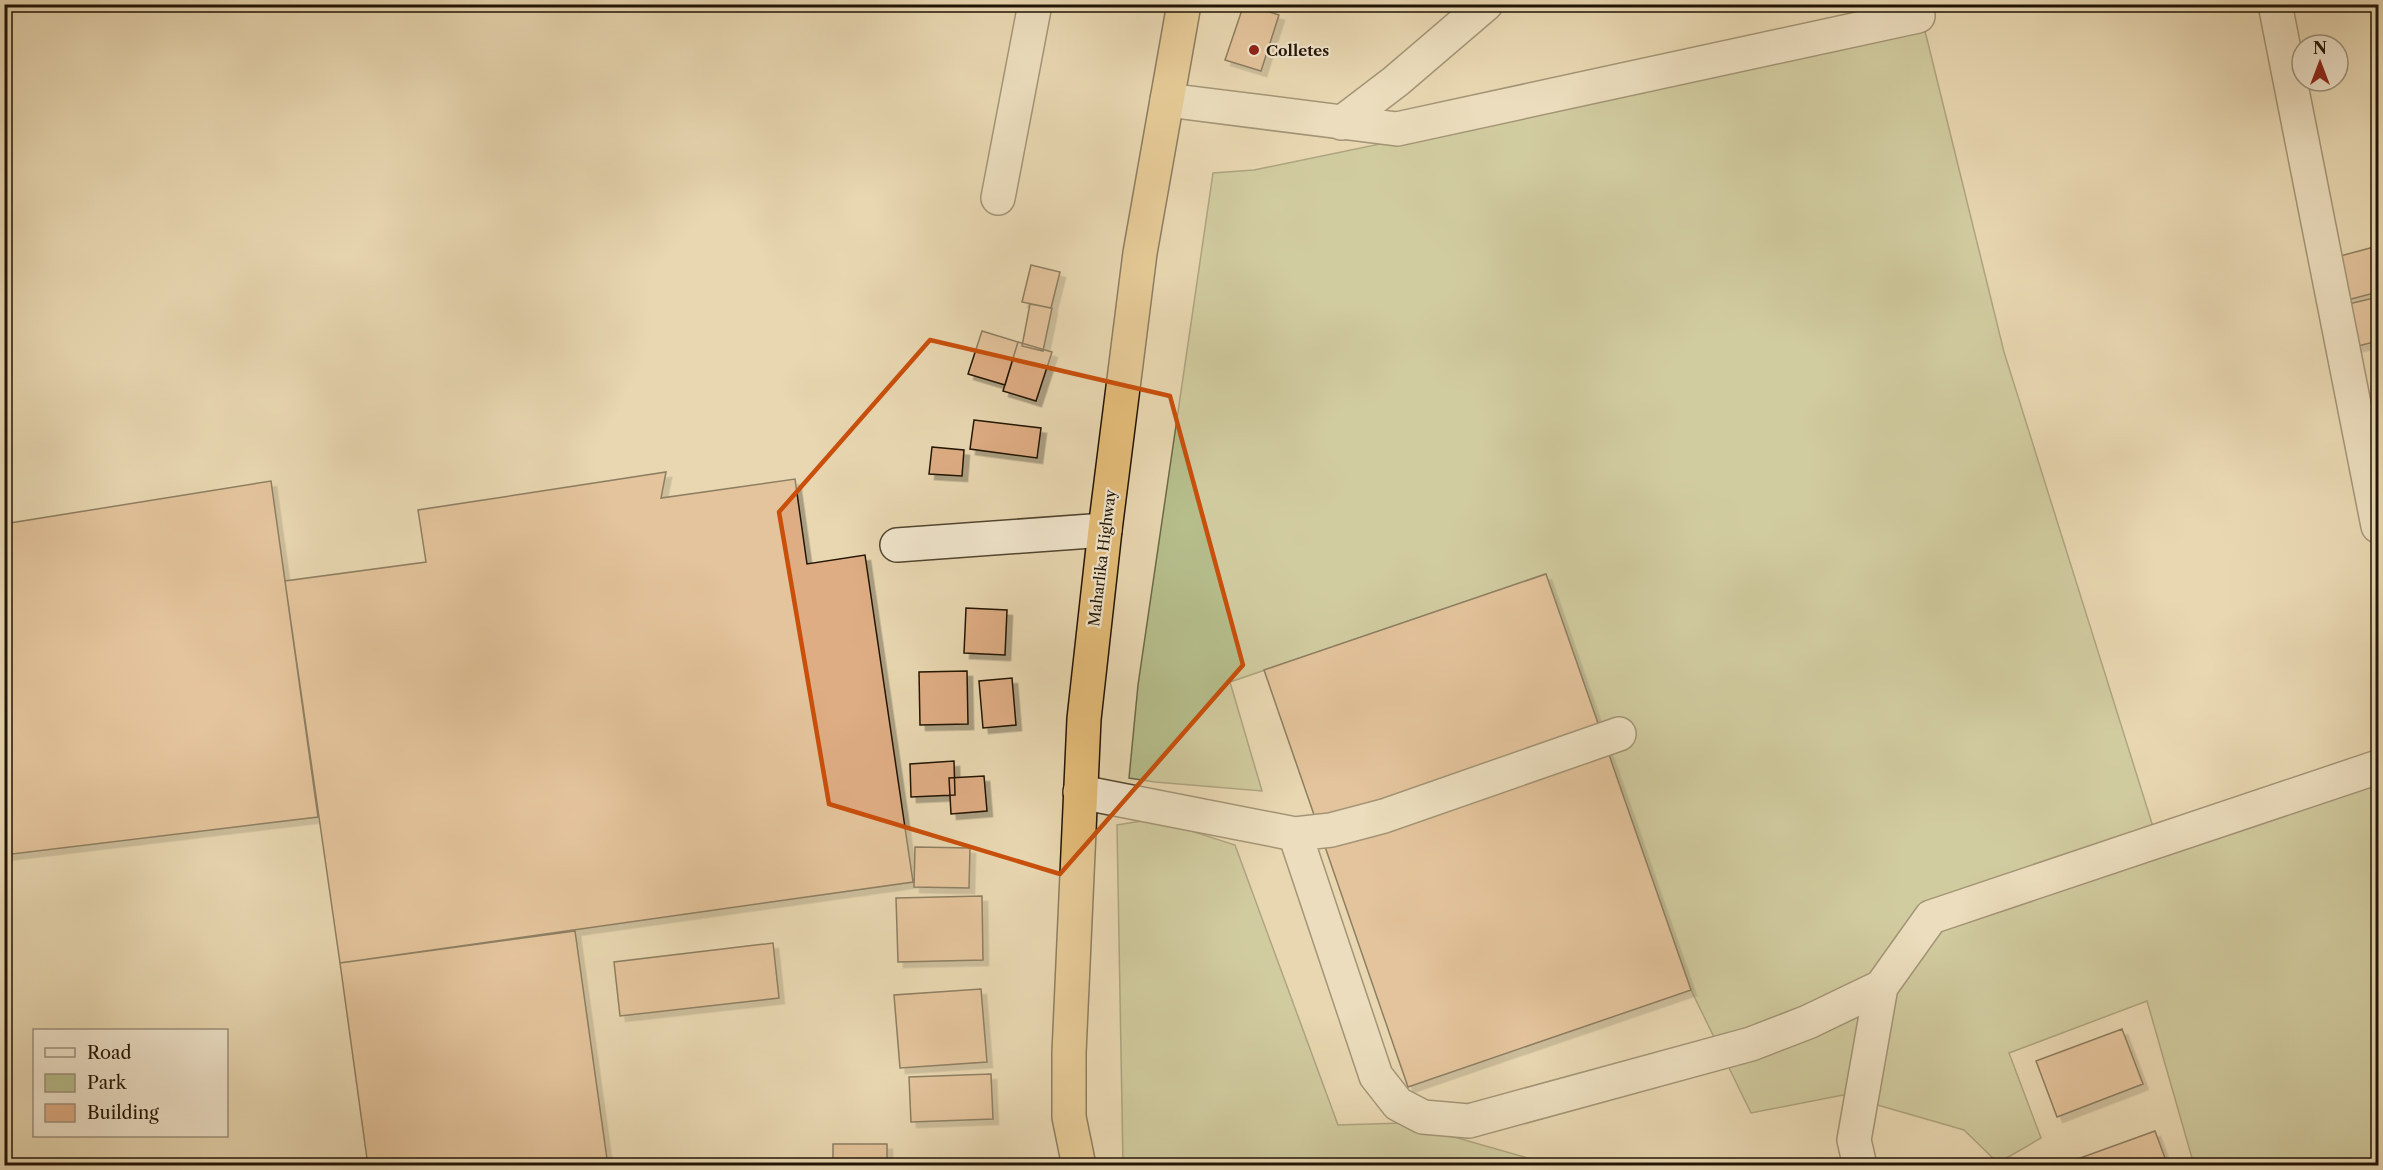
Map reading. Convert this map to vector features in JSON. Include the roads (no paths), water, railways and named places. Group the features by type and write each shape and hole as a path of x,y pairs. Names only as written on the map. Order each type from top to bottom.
{"highway":[{"name":"Maharlika Highway","path":"1079,1166 1069,1117 1069,1053 1084,719 1140,253 1184,4"},
{"name":"Maharlika Highway","path":"1057,1166 1069,1117"}],"street":[{"path":"998,198 1035,4"},
{"path":"1341,123 1396,81 1486,4"},
{"path":"2275,4 2379,526"},
{"path":"1167,100 1397,129 1918,16"},
{"path":"897,545 1105,530"},
{"path":"1080,792 1294,834 1331,830 1383,816 1619,734"},
{"path":"1860,1166 1854,1140 1881,987 1930,918 2379,766"},
{"path":"1294,834 1376,1076 1398,1104 1423,1117 1468,1121 1751,1044 1825,1014 1881,987"}],"place":[{"name":"Colletes","path":"1254,50"}]}
